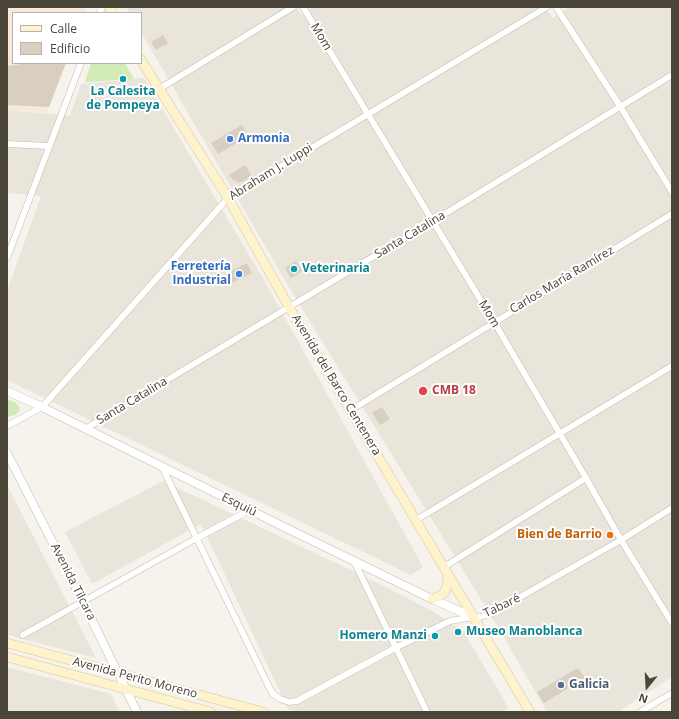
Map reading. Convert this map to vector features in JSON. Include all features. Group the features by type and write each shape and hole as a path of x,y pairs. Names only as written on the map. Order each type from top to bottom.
{"main road":[{"name":"Avenida del Barco Centenera","path":"142,62 228,198 289,307 530,712"},
{"path":"432,599 445,592 448,582 445,570"},
{"name":"Avenida Perito Moreno","path":"7,643 263,712"},
{"name":"Avenida Perito Moreno","path":"7,657 211,712"}],"street":[{"path":"159,89 293,7"},
{"name":"Mom","path":"303,7 494,322 621,540 672,623"},
{"name":"Abraham J. Luppi","path":"7,426 42,407 228,198 547,7"},
{"path":"556,7 620,106 672,192"},
{"path":"7,258 48,146 81,64"},
{"name":"Santa Catalina","path":"85,429 433,221 672,75"},
{"path":"7,144 48,146"},
{"name":"Carlos María Ramírez","path":"351,410 672,214"},
{"path":"416,520 672,366"},
{"name":"Esquiú","path":"7,391 432,599 473,617"},
{"name":"Avenida Tilcara","path":"7,453 137,712"},
{"path":"162,467 197,538"},
{"path":"445,570 586,478"},
{"name":"Tabaré","path":"197,538 268,688 280,699 289,702 297,701 395,648 450,621 480,617 490,614 621,540 672,508"},
{"path":"23,635 250,510"},
{"path":"354,561 427,712"},
{"path":"640,712 672,693"}],"shaded area":[{"path":"7,7 84,7 85,12 12,12 12,64 66,64 46,114 7,110"},
{"path":"126,7 296,7 301,15 313,7 545,7 553,18 569,7 672,7 672,677 618,712 547,712 498,627 293,294 142,34 142,12 129,12"},
{"path":"144,78 264,280 423,567 411,575 7,380 7,291 41,196 7,193 7,110 70,116 81,84"},
{"path":"163,481 380,584 434,612 463,631 509,708 501,712 300,712 288,709 201,524 92,584 65,532"},
{"path":"7,485 96,658 7,635"},
{"path":"7,667 111,694 119,712 7,712"}],"green space":[{"path":"91,64 126,64 134,79 85,82"},
{"path":"7,399 16,403 20,410 15,415 7,417"}],"building":[{"path":"163,35 168,43 156,50 151,42"},
{"path":"22,64 66,64 49,107 7,105 7,66"},
{"name":"Armonia","path":"242,125 249,136 218,154 211,143"},
{"path":"245,165 252,176 242,182 233,180 229,175"},
{"name":"Veterinaria","path":"296,261 302,271 291,278 285,268"},
{"name":"Ferretería Industrial","path":"247,263 252,273 230,284 225,274"},
{"path":"382,407 390,419 380,425 372,413"},
{"name":"Galicia","path":"578,668 585,678 544,703 537,692"}],"place":[{"name":"La Calesita de Pompeya","path":"123,79"},
{"name":"Armonia","path":"230,139"},
{"name":"Veterinaria","path":"294,269"},
{"name":"Ferretería Industrial","path":"239,274"},
{"name":"CMB 18","path":"423,391"},
{"name":"Bien de Barrio","path":"610,535"},
{"name":"Museo Manoblanca","path":"458,632"},
{"name":"Homero Manzi","path":"435,636"},
{"name":"Galicia","path":"561,685"}]}
